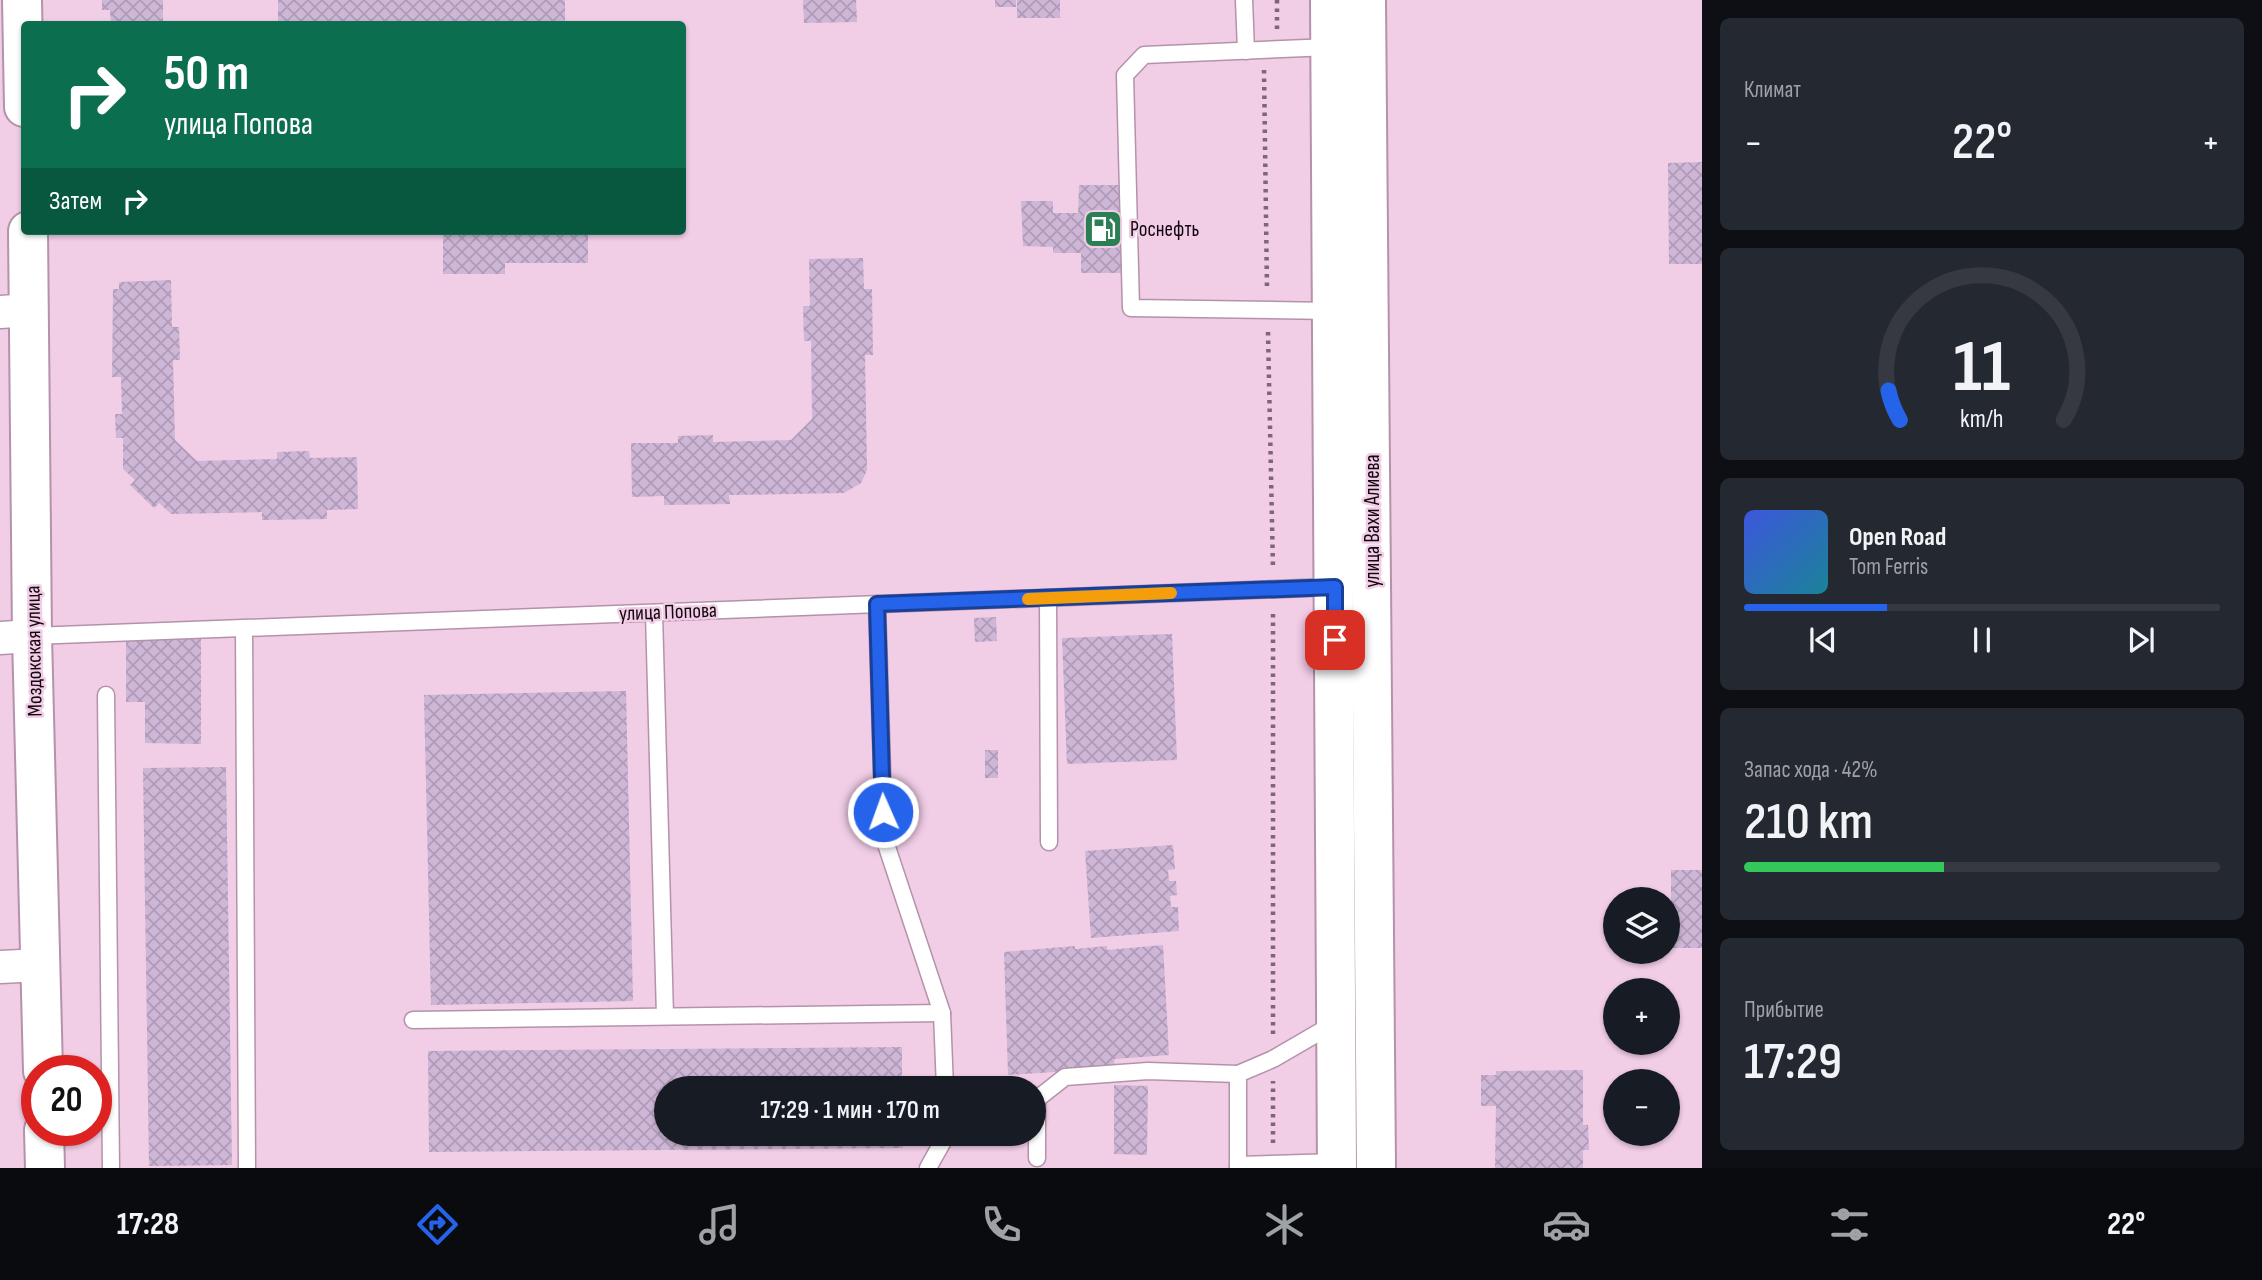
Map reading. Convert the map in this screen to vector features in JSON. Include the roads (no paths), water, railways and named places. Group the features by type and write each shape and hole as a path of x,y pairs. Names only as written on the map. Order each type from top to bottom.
{"main road":[{"path":"22,0 22,21"},
{"name":"улица Вахи Алиева","path":"1330,0 1337,1165"},
{"name":"улица Вахи Алиева","path":"1366,0 1376,1168"},
{"name":"Моздокская улица","path":"27,235 15,311 16,637 41,965 43,1055"},
{"path":"44,1146 45,1168"}],"street":[{"path":"0,967 41,965"}],"lane":[{"path":"1244,0 1246,51"},
{"path":"1330,47 1144,55 1125,75 1131,308 1333,311"},
{"name":"улица Попова","path":"16,637 1335,587"},
{"path":"1048,598 1049,842"},
{"path":"877,604 884,838 942,1013 945,1076"},
{"path":"654,613 664,1016"},
{"path":"244,629 247,1168"},
{"path":"106,695 111,1168"},
{"path":"413,1020 942,1013"},
{"path":"1037,1158 1037,1099 1065,1077 1148,1071 1238,1074 1273,1059 1337,1022"},
{"path":"1238,1074 1238,1166 1337,1165"},
{"path":"928,1168 940,1146"}],"place":[{"name":"Роснефть","path":"1103,229"}]}
